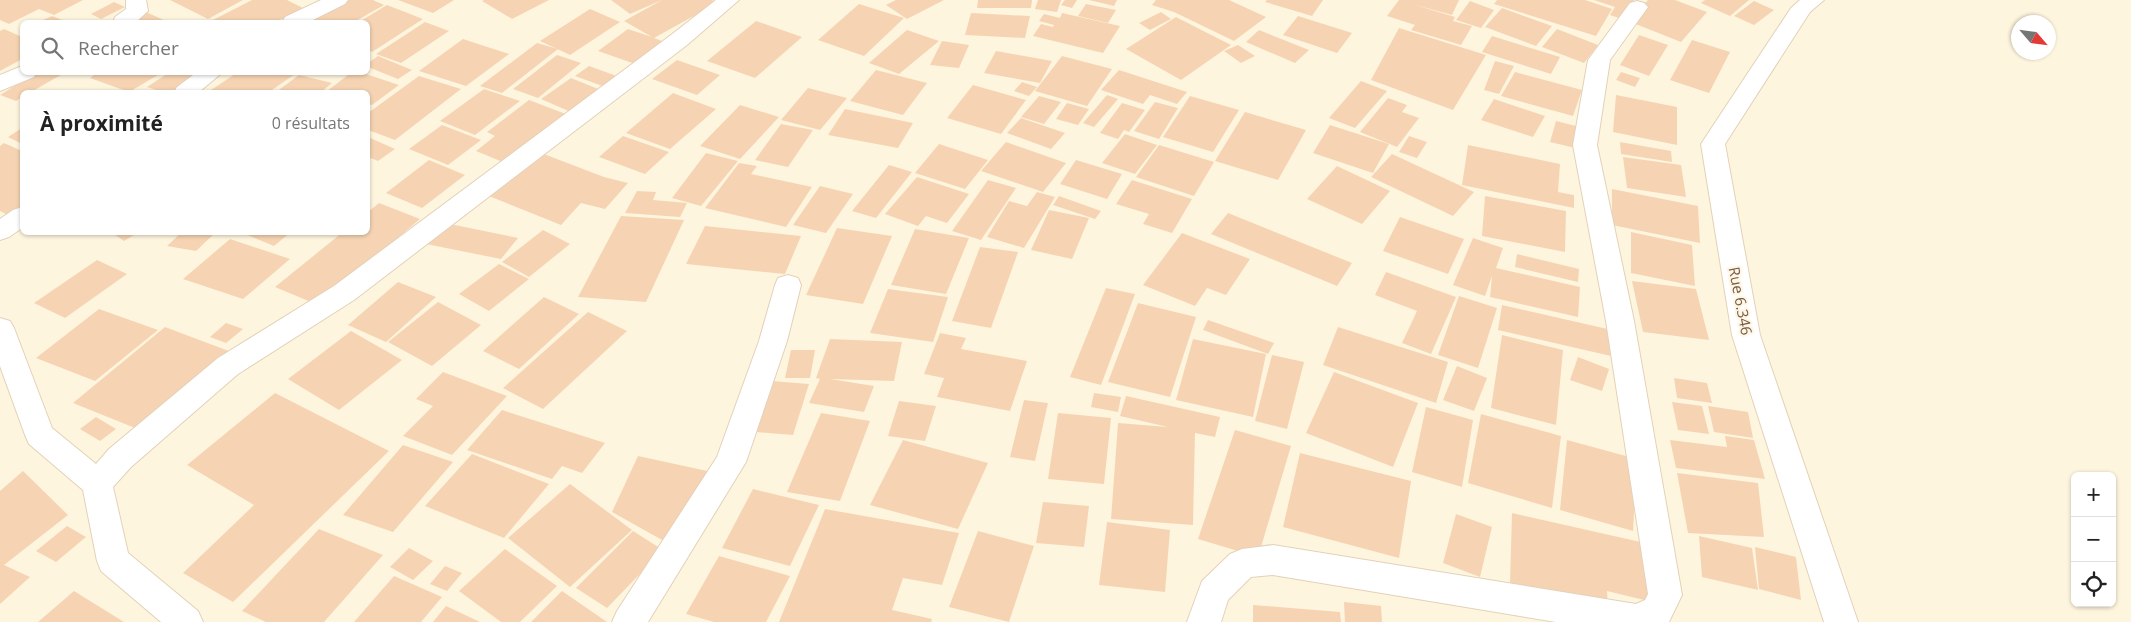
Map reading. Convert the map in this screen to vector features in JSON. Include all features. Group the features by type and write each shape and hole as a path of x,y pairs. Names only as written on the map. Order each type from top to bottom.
{"street":[{"path":"126,20 137,11 136,0"},
{"path":"297,20 338,0"},
{"path":"97,484 120,458 228,366 344,293 679,40 729,0"},
{"name":"Rue 6.346","path":"1814,0 1802,8 1713,144 1746,335 1841,622"},
{"path":"1204,622 1214,592 1242,564 1273,560 1638,620 1657,611 1665,595 1620,321 1585,145 1599,60 1637,7"},
{"path":"0,84 20,75"},
{"path":"188,90 208,75"},
{"path":"0,231 20,217"},
{"path":"629,622 731,462 773,341 788,285"},
{"path":"0,328 40,435 97,484 113,561 186,622"}],"building":[{"path":"0,0 83,0 54,15 39,9 9,24 0,20"},
{"path":"170,0 243,0 208,19"},
{"path":"252,0 287,0 303,8 280,20 213,20"},
{"path":"348,0 373,0 384,5 358,20 312,20"},
{"path":"398,0 454,0 433,13"},
{"path":"549,0 512,19 482,1"},
{"path":"611,0 662,0 630,14"},
{"path":"662,0 712,0 717,3 654,38 670,44 641,66 598,51 628,29 652,37 624,21"},
{"path":"896,0 944,0 907,19 886,5"},
{"path":"978,0 1032,0 1031,8 977,8"},
{"path":"1038,0 1061,0 1057,12 1035,9"},
{"path":"1065,0 1077,0 1072,8 1061,5"},
{"path":"1089,0 1117,0 1114,6"},
{"path":"1156,0 1229,0 1266,17 1234,41 1174,12 1152,5"},
{"path":"1267,0 1323,0 1312,16 1265,2"},
{"path":"1399,0 1459,0 1452,15 1412,4 1455,17 1453,21 1472,26 1461,45 1411,30 1415,25 1387,16"},
{"path":"1497,0 1585,0 1612,9 1596,36 1494,4"},
{"path":"1594,0 1634,0 1627,11 1624,10 1619,18 1610,15 1615,7"},
{"path":"1648,0 1675,0 1707,12 1681,42 1628,21"},
{"path":"1705,0 1749,0 1730,16 1701,3"},
{"path":"1470,1 1494,10 1481,28 1456,20"},
{"path":"1754,1 1774,10 1754,25 1734,16"},
{"path":"114,2 125,7 101,19 91,14"},
{"path":"859,4 904,18 864,56 818,40"},
{"path":"1086,4 1116,10 1108,23 1078,16"},
{"path":"387,5 423,19 372,52 370,51 370,20 362,20"},
{"path":"1502,8 1552,26 1536,46 1485,27"},
{"path":"590,9 620,22 570,55 540,41"},
{"path":"146,12 164,20 131,20"},
{"path":"1161,12 1171,19 1150,30 1139,23"},
{"path":"971,13 1030,16 1025,38 965,35"},
{"path":"1062,13 1120,26 1103,53 1033,36 1041,24 1053,27 1054,25 1039,21 1044,14 1060,18"},
{"path":"52,16 62,20 43,20"},
{"path":"1298,16 1352,33 1337,53 1283,35"},
{"path":"1176,17 1231,45 1181,80 1126,49"},
{"path":"756,21 802,37 755,78 707,61"},
{"path":"425,22 449,31 401,63 376,54"},
{"path":"1399,28 1486,55 1453,110 1371,80"},
{"path":"4,29 20,36 20,60 0,71 0,31"},
{"path":"1557,29 1598,45 1584,63 1542,47"},
{"path":"907,30 939,41 899,74 869,63"},
{"path":"1259,30 1309,50 1295,63 1246,42"},
{"path":"1639,35 1668,45 1649,76 1620,65"},
{"path":"1492,36 1560,57 1551,74 1482,52"},
{"path":"463,39 509,54 466,86 419,71"},
{"path":"1692,40 1730,52 1709,93 1670,80"},
{"path":"942,41 969,45 959,68 930,65"},
{"path":"537,43 558,49 502,93 480,86"},
{"path":"1238,45 1255,56 1241,63 1224,51"},
{"path":"996,51 1052,61 1040,83 984,73"},
{"path":"557,55 581,63 538,98 513,89"},
{"path":"378,56 412,70 398,79 370,68 370,62"},
{"path":"1062,56 1112,69 1087,106 1035,91"},
{"path":"677,60 720,75 697,95 652,79"},
{"path":"1495,61 1514,66 1499,94 1484,90"},
{"path":"589,66 622,78 608,88 575,76"},
{"path":"876,70 927,83 903,115 850,101"},
{"path":"1119,70 1187,92 1177,104 1150,95 1143,104 1101,90"},
{"path":"1515,72 1582,90 1573,116 1501,96"},
{"path":"1621,72 1640,78 1635,87 1616,80"},
{"path":"32,75 61,75 34,90 20,90 20,98 16,101 0,95"},
{"path":"94,75 158,75 132,90 123,90 90,78"},
{"path":"165,75 197,75 174,90 156,90 147,87"},
{"path":"234,75 294,75 272,90 211,90"},
{"path":"299,75 332,83 323,90 279,90"},
{"path":"348,75 369,75 399,85 372,105 370,104 370,90 328,90"},
{"path":"419,76 461,89 395,140 370,131 370,112"},
{"path":"571,78 603,91 573,113 541,99"},
{"path":"1361,81 1387,91 1355,128 1329,118"},
{"path":"1022,82 1037,87 1029,96 1014,91"},
{"path":"973,85 1026,100 1001,134 947,118"},
{"path":"808,88 847,98 820,130 781,120"},
{"path":"484,89 520,101 475,135 440,121"},
{"path":"673,93 716,109 670,149 626,133"},
{"path":"1107,95 1118,99 1094,127 1083,123"},
{"path":"1616,95 1677,107 1677,145 1613,132"},
{"path":"1039,96 1061,102 1044,124 1021,117"},
{"path":"1190,96 1239,110 1213,152 1163,137"},
{"path":"1388,98 1407,105 1402,112 1419,118 1397,147 1360,132"},
{"path":"1494,99 1545,116 1533,137 1481,120"},
{"path":"529,100 571,116 510,165 476,151 495,136 487,132"},
{"path":"1155,102 1178,108 1159,139 1134,131"},
{"path":"1067,103 1089,109 1078,125 1056,119"},
{"path":"1122,103 1145,110 1129,132 1124,130 1118,139 1100,133"},
{"path":"740,105 779,117 740,159 700,146"},
{"path":"845,109 913,123 898,148 828,135"},
{"path":"1245,112 1306,130 1278,180 1215,161"},
{"path":"1021,118 1065,133 1051,149 1007,133"},
{"path":"1556,121 1580,127 1575,148 1550,142"},
{"path":"781,124 813,130 788,167 755,160"},
{"path":"442,125 481,140 448,165 409,149"},
{"path":"1330,125 1389,144 1373,173 1313,153"},
{"path":"20,129 20,143 8,137"},
{"path":"1125,134 1157,145 1135,174 1102,163"},
{"path":"623,136 669,152 645,174 599,157"},
{"path":"1409,136 1427,142 1417,158 1399,152"},
{"path":"370,138 395,149 378,161 370,158"},
{"path":"1006,142 1066,163 1043,192 981,171"},
{"path":"1620,142 1671,151 1672,162 1621,154"},
{"path":"4,143 20,150 20,206 8,215 0,211 0,146"},
{"path":"939,144 988,160 965,189 915,173"},
{"path":"1159,145 1214,162 1194,196 1136,177"},
{"path":"1468,145 1560,164 1558,192 1574,195 1574,208 1462,185"},
{"path":"536,151 604,177 628,183 605,209 581,203 561,225 484,194"},
{"path":"706,153 738,161 701,206 672,198"},
{"path":"1392,154 1474,192 1453,216 1371,177"},
{"path":"1623,157 1681,165 1686,197 1627,188"},
{"path":"429,160 465,175 422,208 386,193"},
{"path":"1076,160 1122,174 1107,199 1060,184"},
{"path":"739,163 757,166 751,174 812,187 786,227 705,208"},
{"path":"889,165 912,172 876,218 852,211"},
{"path":"1337,166 1390,191 1362,224 1307,199"},
{"path":"917,177 969,194 947,223 926,216 918,226 885,214"},
{"path":"988,180 1016,188 981,240 952,231"},
{"path":"1132,180 1192,199 1172,233 1143,224 1149,214 1116,204"},
{"path":"820,186 853,194 826,233 793,225"},
{"path":"1612,189 1698,206 1700,243 1612,225"},
{"path":"637,191 656,192 653,200 687,203 680,217 625,213"},
{"path":"1037,192 1055,197 1024,248 987,237 1009,201 1027,206"},
{"path":"1059,196 1101,211 1095,219 1053,205"},
{"path":"1485,196 1566,211 1565,252 1482,236"},
{"path":"379,203 420,219 318,305 275,287 339,235 370,235 370,210"},
{"path":"1049,210 1089,218 1072,259 1031,250"},
{"path":"1228,213 1352,263 1337,286 1211,234"},
{"path":"621,216 684,220 646,302 578,297"},
{"path":"1400,217 1464,239 1448,274 1383,251"},
{"path":"440,222 518,238 501,259 421,243"},
{"path":"705,226 801,236 785,274 686,264"},
{"path":"837,228 892,236 863,304 806,295"},
{"path":"915,229 969,238 946,294 891,285"},
{"path":"543,230 570,244 529,277 502,262"},
{"path":"1631,232 1692,245 1695,286 1631,273"},
{"path":"1182,233 1250,259 1226,295 1207,288 1195,306 1143,285"},
{"path":"115,235 134,235 124,241"},
{"path":"179,235 213,235 196,251 167,246"},
{"path":"247,235 287,235 274,246"},
{"path":"1473,238 1503,248 1496,268 1580,287 1578,317 1490,297 1492,276 1485,296 1453,285"},
{"path":"230,239 290,259 243,299 183,279"},
{"path":"980,247 1018,252 991,328 952,321"},
{"path":"1517,254 1579,269 1578,282 1515,267"},
{"path":"97,260 127,274 65,318 34,303"},
{"path":"499,264 529,279 489,311 459,294"},
{"path":"1386,272 1456,297 1431,354 1402,343 1417,311 1375,295"},
{"path":"1632,281 1696,289 1709,340 1643,332"},
{"path":"398,282 436,297 386,342 348,325"},
{"path":"1106,288 1135,294 1101,385 1070,377"},
{"path":"888,289 948,297 933,342 870,333"},
{"path":"1459,296 1497,308 1478,368 1438,355"},
{"path":"544,297 579,314 519,369 483,351"},
{"path":"438,302 481,325 432,366 388,342"},
{"path":"1138,303 1196,317 1170,397 1108,382"},
{"path":"1502,305 1612,330 1611,356 1498,330"},
{"path":"99,309 158,330 95,381 36,358"},
{"path":"588,312 627,331 543,409 503,388"},
{"path":"1208,320 1274,343 1268,354 1203,330"},
{"path":"226,323 243,329 226,343 210,337"},
{"path":"165,327 234,353 145,432 73,403"},
{"path":"1338,327 1448,362 1436,403 1323,365"},
{"path":"351,331 402,360 339,410 288,379"},
{"path":"940,333 966,338 961,349 1027,361 1010,411 937,397 944,378 924,374"},
{"path":"1502,335 1563,350 1556,425 1491,408"},
{"path":"830,339 902,342 894,381 830,379 874,386 864,412 809,403 820,379 816,378"},
{"path":"1193,339 1266,354 1253,417 1176,400"},
{"path":"791,350 815,350 810,378 785,378"},
{"path":"1272,355 1304,362 1287,429 1255,421"},
{"path":"1578,357 1609,369 1602,391 1570,380"},
{"path":"1457,366 1487,378 1474,411 1443,400"},
{"path":"443,372 507,396 452,455 403,436 433,406 416,399"},
{"path":"1334,372 1418,403 1393,467 1306,433"},
{"path":"1674,378 1707,383 1712,403 1677,398"},
{"path":"772,381 809,384 793,435 756,432"},
{"path":"275,393 389,451 233,602 183,573 254,505 187,465"},
{"path":"1094,393 1121,397 1118,412 1091,407"},
{"path":"1126,396 1220,417 1215,437 1195,433 1193,525 1111,519 1118,423 1168,427 1120,416"},
{"path":"1024,400 1048,403 1035,461 1010,457"},
{"path":"899,401 936,406 925,441 888,436"},
{"path":"1672,402 1702,406 1709,434 1678,430"},
{"path":"1708,406 1748,412 1753,438 1714,432"},
{"path":"1426,407 1473,420 1462,487 1412,472"},
{"path":"502,410 605,443 582,473 562,466 552,479 467,450"},
{"path":"821,413 870,421 840,501 787,492"},
{"path":"1058,413 1111,418 1104,484 1048,479"},
{"path":"1481,414 1561,436 1552,508 1468,483"},
{"path":"96,417 116,429 100,441 80,429"},
{"path":"1235,430 1291,446 1258,557 1198,539"},
{"path":"1725,436 1754,440 1765,479 1676,468 1670,440 1727,447"},
{"path":"903,440 988,463 958,529 870,505"},
{"path":"1567,440 1637,459 1633,531 1560,510"},
{"path":"403,445 453,462 393,532 343,515"},
{"path":"1300,453 1411,481 1399,558 1283,527"},
{"path":"472,454 549,484 504,538 425,506"},
{"path":"638,456 712,472 671,545 612,512"},
{"path":"23,471 68,515 4,565 30,577 0,604 0,491"},
{"path":"1677,473 1758,483 1764,537 1688,533"},
{"path":"570,484 632,530 570,587 508,538"},
{"path":"753,489 819,505 790,566 722,548"},
{"path":"1043,502 1089,506 1084,547 1036,543"},
{"path":"825,509 959,533 942,585 903,578 892,610 932,619 931,622 779,622"},
{"path":"1512,513 1645,543 1648,601 1607,591 1608,607 1510,583"},
{"path":"1456,514 1492,527 1480,577 1443,563"},
{"path":"1107,522 1170,530 1165,592 1099,585"},
{"path":"67,526 86,537 56,562 36,551"},
{"path":"319,529 383,555 324,622 266,622 242,611"},
{"path":"633,531 663,550 607,608 576,588"},
{"path":"978,531 1034,546 1009,622 949,607"},
{"path":"1699,536 1752,548 1758,590 1702,577"},
{"path":"1755,547 1796,557 1801,600 1759,589"},
{"path":"409,548 433,561 413,580 390,567"},
{"path":"505,549 557,586 520,622 501,622 459,591"},
{"path":"719,556 790,576 766,622 714,622 686,614"},
{"path":"445,566 462,573 447,591 430,584"},
{"path":"394,576 442,597 421,622 354,622"},
{"path":"74,591 124,622 38,622"},
{"path":"562,591 607,622 531,622"},
{"path":"1344,602 1381,606 1382,622 1345,622"},
{"path":"1253,605 1340,612 1341,622 1253,622"},
{"path":"446,606 480,622 433,622"}]}
